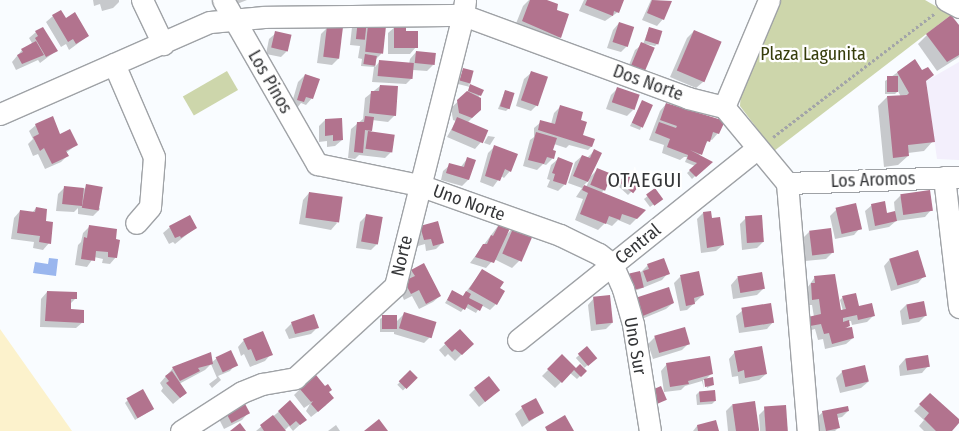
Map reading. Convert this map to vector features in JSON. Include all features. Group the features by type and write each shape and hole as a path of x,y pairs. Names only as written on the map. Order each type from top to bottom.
{"street":[{"path":"142,0 163,44"},
{"name":"Los Pinos","path":"223,0 317,164"},
{"path":"769,0 724,107 787,183 808,431"},
{"name":"Dos Norte","path":"0,114 210,22 264,17 464,7 688,98 724,107"},
{"name":"Norte","path":"181,431 242,392 262,384 295,378 395,286 464,7"},
{"path":"114,64 154,157 150,207 136,223"},
{"name":"Central","path":"518,340 758,148"},
{"name":"Uno Norte","path":"317,164 419,185 560,236 599,254 612,264"},
{"path":"951,177 959,307"},
{"name":"Los Aromos","path":"787,183 951,177"},
{"name":"Uno Sur","path":"612,264 623,289 633,324 647,430"}],"path":[{"path":"758,148 951,2"}],"shaded area":[{"path":"959,62 959,160 937,159 926,81"}],"green space":[{"name":"Plaza Lagunita","path":"777,0 925,0 951,15 774,151 740,106 741,89"},
{"path":"227,71 238,90 194,116 183,97"}],"sand":[{"path":"0,329 72,431 0,431"}],"water":[{"path":"49,258 58,259 56,276 33,273 35,262 48,264"}],"building":[{"path":"530,0 547,0 558,4 557,10 569,14 561,38 522,21"},
{"path":"587,0 624,0 619,13 614,11 613,16 585,5"},
{"path":"652,0 672,1 664,20 647,13"},
{"path":"61,10 66,18 75,12 89,36 76,44 73,39 68,42 52,15"},
{"path":"951,15 959,25 959,55 947,62 926,34"},
{"path":"358,19 367,20 365,40 356,39"},
{"path":"619,22 634,27 628,47 613,42"},
{"path":"368,25 386,27 383,54 365,52"},
{"path":"394,25 406,25 406,31 418,31 418,48 394,48"},
{"path":"327,26 343,28 339,59 323,57"},
{"path":"43,27 58,51 46,57 35,38 38,36 35,31"},
{"path":"649,27 662,31 658,44 645,40"},
{"path":"694,30 722,42 704,82 677,71"},
{"path":"275,31 292,35 288,51 271,48"},
{"path":"36,41 44,55 22,64 17,55 23,52 21,49"},
{"path":"641,42 655,48 643,75 630,69"},
{"path":"416,51 436,53 435,65 415,63"},
{"path":"365,54 377,56 375,66 363,64"},
{"path":"915,59 922,70 928,67 934,75 926,81 935,142 908,145 909,156 893,158 887,96 907,95 909,93 897,72"},
{"path":"379,60 414,63 412,79 378,76"},
{"path":"463,68 474,71 470,83 460,81"},
{"path":"531,71 548,77 538,106 521,100"},
{"path":"305,74 320,79 313,99 306,97 304,102 297,100"},
{"path":"887,76 898,76 898,92 887,92"},
{"path":"470,84 484,90 481,96 468,91"},
{"path":"380,85 398,86 396,116 369,113 371,91 379,91"},
{"path":"617,87 640,95 634,110 612,102"},
{"path":"505,90 515,93 510,109 500,106"},
{"path":"467,91 481,98 481,110 472,118 459,113 457,100"},
{"path":"642,100 653,105 643,128 632,123"},
{"path":"666,103 725,121 719,134 713,132 710,142 707,141 702,155 690,150 713,162 696,177 689,170 697,163 687,159 688,155 667,147 670,139 655,133 659,122 676,128 677,126 660,120"},
{"path":"560,105 583,112 581,120 587,122 583,135 595,139 592,147 538,130 540,120 555,124"},
{"path":"53,116 60,134 70,129 78,145 66,151 69,156 52,164 44,148 40,151 33,137 39,134 35,124"},
{"path":"365,116 374,117 372,131 365,130 363,153 354,152 357,122 364,122"},
{"path":"457,117 488,130 483,143 452,130"},
{"path":"342,118 343,140 333,141 333,135 325,136 325,119"},
{"path":"368,131 395,135 392,153 365,149"},
{"path":"536,132 557,138 553,150 556,151 554,159 547,157 544,164 528,160"},
{"path":"494,145 518,154 511,172 505,169 500,181 485,176"},
{"path":"594,149 602,153 588,182 573,176 582,155 590,158"},
{"path":"467,157 476,160 469,180 446,173 449,163 464,167"},
{"path":"558,157 573,163 566,185 553,181 555,174 552,173"},
{"path":"597,168 612,174 605,191 590,185"},
{"path":"627,172 641,183 633,193 619,182"},
{"path":"86,184 103,187 99,211 82,208"},
{"path":"584,185 646,210 637,219 622,214 620,220 609,216 606,224 580,214 588,193 582,190"},
{"path":"64,186 84,188 82,206 62,204"},
{"path":"655,188 663,199 654,206 646,194"},
{"path":"930,190 933,211 903,215 900,194"},
{"path":"309,192 343,197 339,222 305,218"},
{"path":"885,201 887,213 895,211 897,221 875,226 871,204"},
{"path":"856,203 862,229 842,234 836,208"},
{"path":"36,207 47,209 46,221 53,222 51,244 39,242 40,236 17,233 20,210 35,212"},
{"path":"711,211 712,218 720,217 724,245 707,248 703,212"},
{"path":"366,214 383,217 378,245 361,242"},
{"path":"190,215 197,228 181,238 180,236 175,238 169,226"},
{"path":"762,215 764,242 747,243 745,216"},
{"path":"438,221 444,243 433,246 431,239 424,240 420,226"},
{"path":"501,221 511,226 494,263 475,257 483,244 487,244 491,235 493,236"},
{"path":"89,225 117,229 116,239 120,240 117,258 108,257 108,252 96,251 95,261 81,259 84,237 87,238"},
{"path":"514,226 533,234 522,262 502,254"},
{"path":"831,228 834,253 812,255 809,231"},
{"path":"918,250 926,277 897,286 889,259"},
{"path":"664,258 670,274 647,282 643,271 649,269 647,264"},
{"path":"424,263 441,296 426,304 419,290 411,294 404,281 415,276 411,270"},
{"path":"482,269 504,282 500,288 505,291 497,305 469,289"},
{"path":"640,271 644,288 633,290 629,273"},
{"path":"699,271 704,295 694,298 695,304 686,306 680,275"},
{"path":"762,272 765,289 740,293 737,276"},
{"path":"835,274 841,310 846,309 842,296 856,293 859,306 872,303 875,316 858,320 857,315 843,318 843,322 849,320 850,326 845,328 852,327 854,338 832,344 829,333 824,334 821,324 810,326 808,317 821,314 819,299 812,300 811,283 815,283 814,276"},
{"path":"669,287 674,303 638,318 632,299"},
{"path":"452,290 463,296 466,291 471,294 469,298 483,305 480,311 468,304 465,310 447,300"},
{"path":"47,291 77,292 77,299 71,299 71,309 84,310 84,323 45,321"},
{"path":"610,295 613,323 596,325 593,297"},
{"path":"924,301 927,316 909,319 906,304"},
{"path":"771,303 774,323 744,327 741,308"},
{"path":"404,312 437,322 432,338 399,328"},
{"path":"314,314 319,328 295,334 291,322"},
{"path":"382,315 397,315 397,329 382,329"},
{"path":"685,327 690,344 659,353 654,336"},
{"path":"460,329 474,344 462,355 455,349 452,352 444,343"},
{"path":"263,331 273,355 256,361 251,349 248,350 243,339"},
{"path":"587,346 597,358 588,366 578,354"},
{"path":"762,346 767,374 745,378 744,370 738,372 734,351"},
{"path":"231,350 238,365 223,373 216,357"},
{"path":"211,352 213,364 198,368 200,371 180,381 172,367"},
{"path":"562,354 576,368 580,364 587,371 581,377 574,370 562,383 547,369"},
{"path":"928,355 930,367 907,370 905,359"},
{"path":"710,356 713,374 688,381 689,384 670,387 666,363"},
{"path":"865,365 869,382 845,387 842,370"},
{"path":"410,370 418,378 406,389 399,381"},
{"path":"172,371 187,393 180,398 166,383 169,381 165,376"},
{"path":"316,375 325,386 328,384 332,390 329,392 334,398 318,412 311,404 313,401 311,402 299,388"},
{"path":"489,376 500,390 485,402 474,388"},
{"path":"713,377 714,385 705,387 704,379"},
{"path":"661,386 667,400 654,405 648,391"},
{"path":"143,389 154,409 138,418 126,398"},
{"path":"715,390 716,401 700,402 699,391"},
{"path":"930,393 959,419 959,423 952,431 936,431 924,419 929,413 919,404"},
{"path":"536,398 544,413 529,421 521,406"},
{"path":"243,400 250,413 232,423 224,410"},
{"path":"290,400 307,420 300,425 296,421 290,426 278,411"},
{"path":"755,401 759,431 736,431 732,404"},
{"path":"786,405 788,431 766,431 764,407"},
{"path":"848,406 849,411 837,414 840,428 826,431 822,411"},
{"path":"273,415 286,431 264,431 260,425"},
{"path":"565,415 574,431 547,431 545,427"},
{"path":"379,419 388,431 364,431"},
{"path":"716,420 719,431 698,431 697,425"},
{"path":"240,423 246,431 230,431"}],"district":[{"name":"OTAEGUI","path":"645,180"}]}
